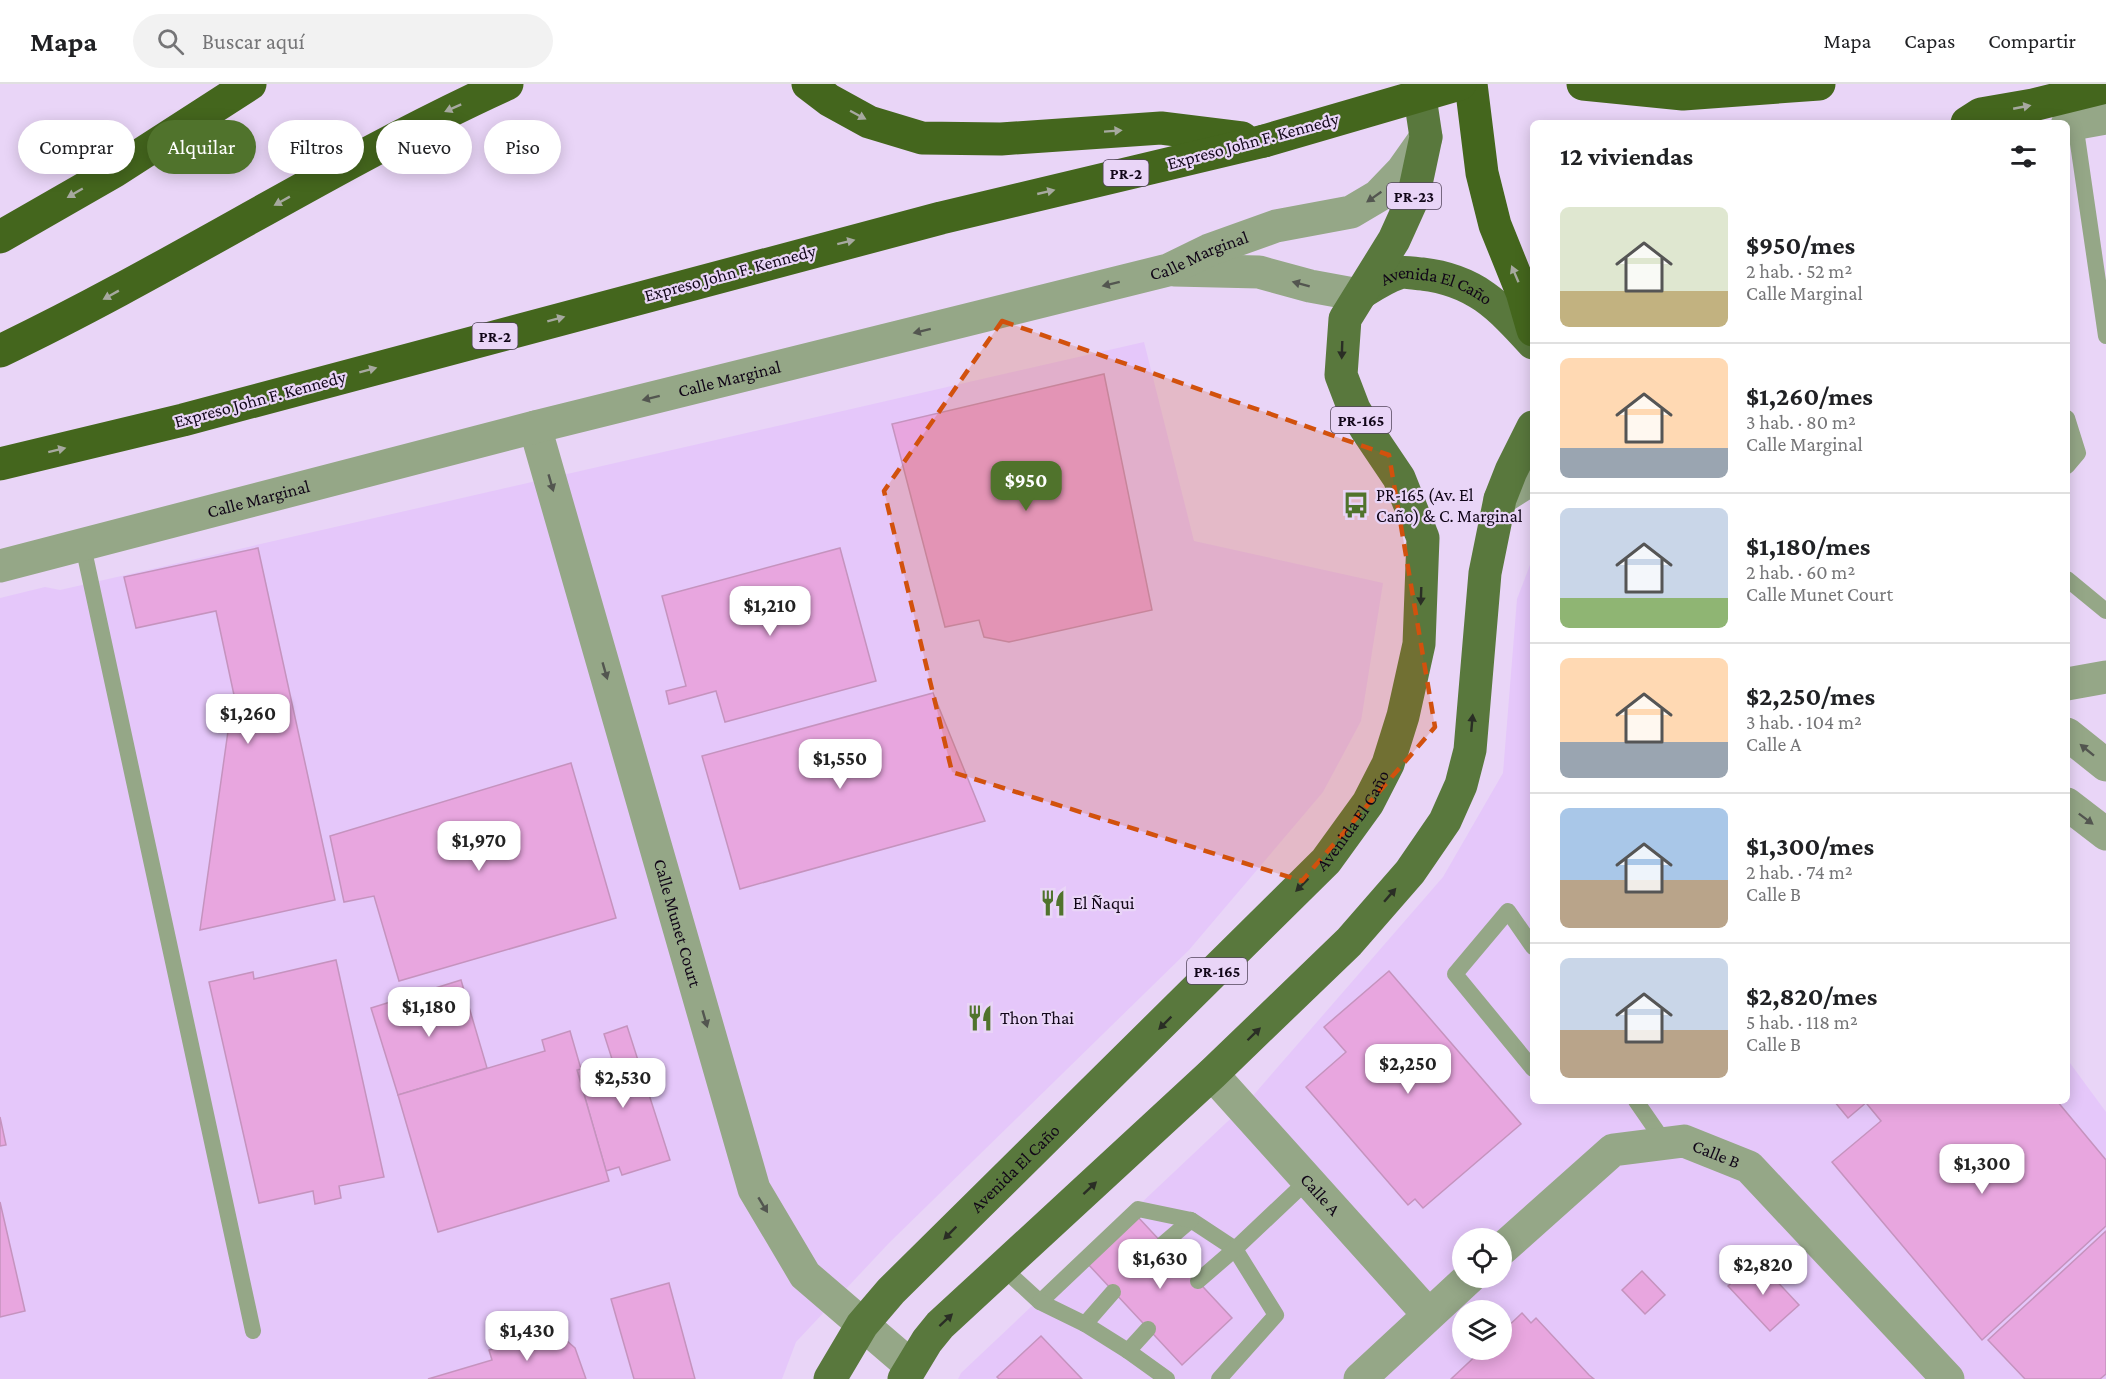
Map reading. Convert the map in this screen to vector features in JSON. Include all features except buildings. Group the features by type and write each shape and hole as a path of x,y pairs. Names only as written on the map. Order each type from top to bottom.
{"highway":[{"path":"0,237 114,171 250,84"},
{"path":"0,351 65,320 439,114 507,84"},
{"path":"808,84 829,100 869,122 922,138 1001,139 1161,128 1264,141"},
{"name":"Expreso John F. Kennedy","path":"0,464 183,420 796,255 989,206 1264,141 1460,84"},
{"path":"1471,84 1482,173 1489,204 1530,320"},
{"path":"1583,84 1683,94 1819,84"},
{"path":"1971,120 1981,114 2032,105 2106,87"}],"main road":[{"name":"PR-23","path":"1359,295 1394,240 1413,198 1426,138 1418,84"},
{"name":"Avenida El Caño","path":"830,1379 862,1325 900,1282 1326,861 1368,803 1388,764 1403,716 1419,644 1423,538 1399,478 1354,409 1341,375 1345,319 1359,295 1377,283 1401,272 1436,276 1468,285 1492,302 1530,340"},
{"path":"908,1373 927,1341 940,1325 1212,1074 1349,942 1410,872 1445,821 1461,785 1470,750 1485,573 1500,500 1511,471 1530,433"}],"street":[{"name":"Calle Marginal","path":"0,566 535,427 1168,270 1209,250 1276,226 1351,212 1378,196 1402,171 1426,138"},
{"path":"1168,270 1259,272 1310,286 1359,295"},
{"name":"Calle Munet Court","path":"535,427 754,1189 805,1275 862,1325 908,1373"},
{"path":"1500,500 1530,480"},
{"path":"2070,683 2106,676"},
{"path":"2070,736 2106,765"},
{"path":"2070,806 2106,834"},
{"name":"Calle A","path":"1212,1074 1428,1314"},
{"name":"Calle B","path":"1512,1240 1613,1150 1684,1141 1749,1167 1948,1379"},
{"path":"1360,1379 1458,1288"}],"lane":[{"path":"2083,122 2106,336"},
{"path":"2070,428 2078,453 2070,462"},
{"path":"83,546 253,1331"},
{"path":"2070,581 2106,611"},
{"path":"1530,943 1508,911 1455,974 1530,1065"},
{"path":"1638,1104 1665,1143"},
{"path":"1198,1281 1307,1180"},
{"path":"1040,1302 1138,1209 1191,1220 1235,1249 1276,1316 1219,1379"},
{"path":"1163,1244 1191,1220"},
{"path":"1003,1268 1040,1302 1085,1324 1128,1350 1167,1379"},
{"path":"1085,1324 1113,1292"},
{"path":"1128,1350 1148,1329"}],"highlighted area":[{"path":"1002,321 1389,455 1435,727 1302,881 952,772 884,491"}],"shaded area":[{"path":"1144,342 1194,541 1383,583 1361,721 1323,792 1189,950 889,1243 796,1342 782,1379 0,1379 0,598 45,587 60,590"},
{"path":"1530,565 1530,1104 2070,1104 2070,1063 2106,1112 2106,1379 958,1379 961,1373 1244,1106 1443,877 1503,773 1517,599"}],"place":[{"name":"PR-165 (Av. El Caño) & C. Marginal","path":"1356,505"},
{"name":"El Ñaqui","path":"1053,903"},
{"name":"Thon Thai","path":"980,1018"}]}
